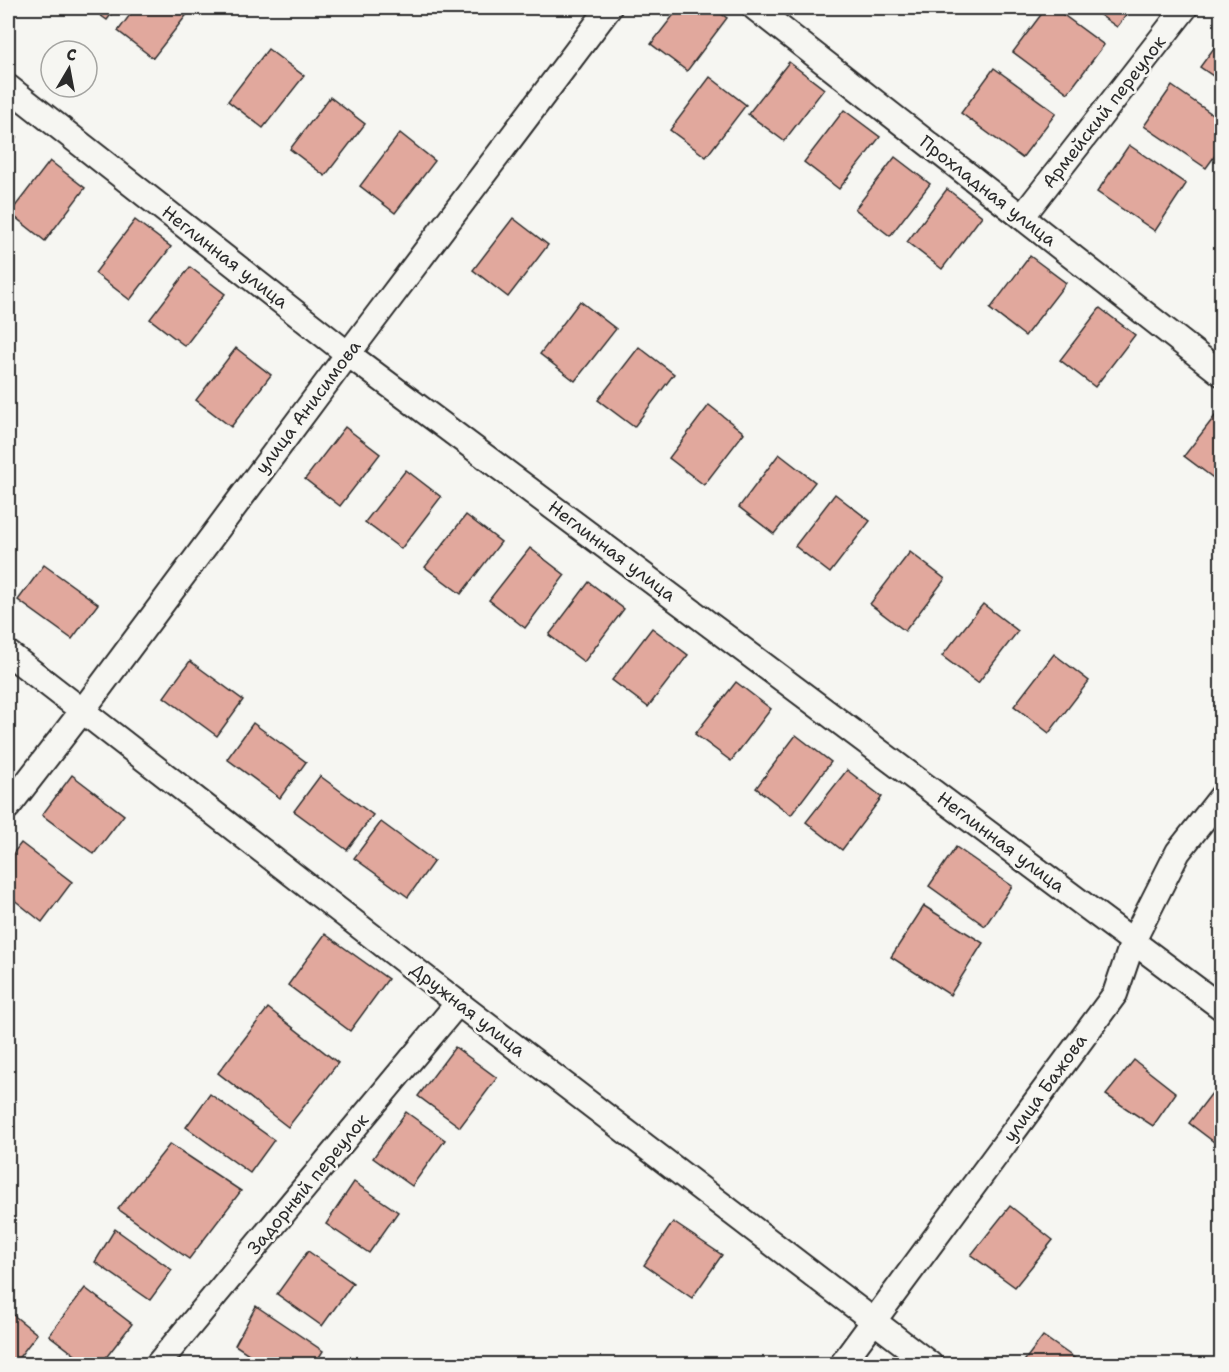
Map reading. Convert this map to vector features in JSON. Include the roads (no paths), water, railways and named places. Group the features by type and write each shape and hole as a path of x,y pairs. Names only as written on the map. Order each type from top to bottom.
{"street":[{"name":"улица Анисимова","path":"8,807 609,8"},
{"name":"Прохладная улица","path":"755,8 1221,374"},
{"name":"Армейский переулок","path":"1022,217 1185,8"},
{"name":"Неглинная улица","path":"8,87 348,354 1221,1008"},
{"name":"Дружная улица","path":"8,653 458,1003 930,1365"},
{"name":"улица Бажова","path":"842,1365 1115,994 1133,941 1178,852 1221,796"},
{"name":"Задорный переулок","path":"158,1365 458,1003"}]}
